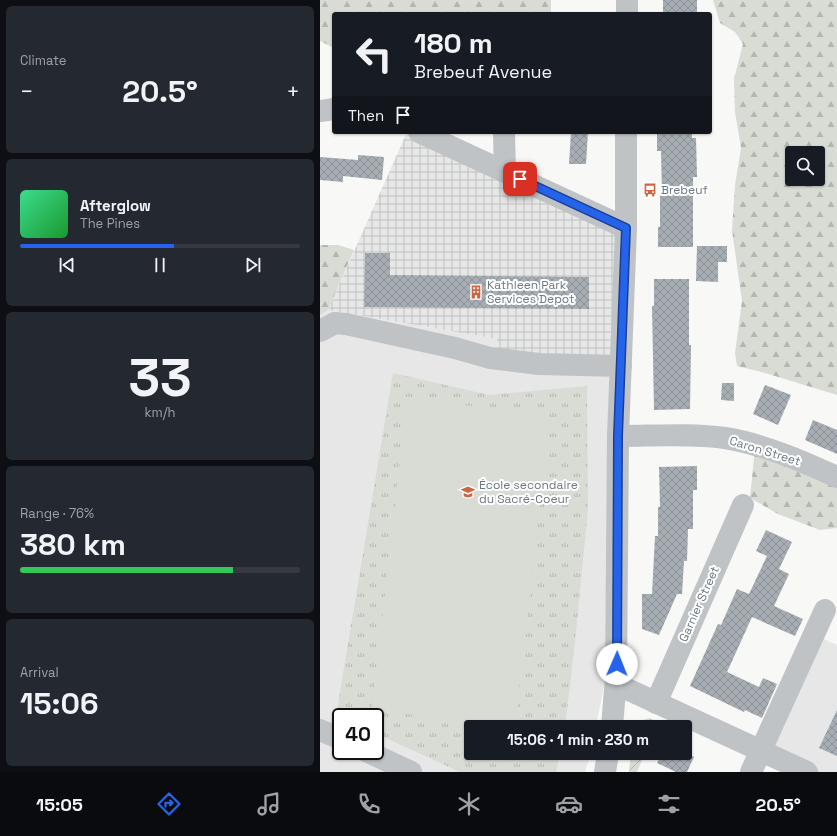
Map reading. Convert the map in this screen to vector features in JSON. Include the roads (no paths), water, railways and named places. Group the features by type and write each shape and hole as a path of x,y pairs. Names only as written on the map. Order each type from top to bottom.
{"street":[{"path":"627,0 627,12"},
{"path":"320,111 332,109"},
{"path":"423,134 626,228"},
{"path":"504,134 505,172"},
{"path":"613,720 616,684 618,436 626,228 626,134"},
{"path":"320,331 335,323 346,324 456,348 490,358 539,364 621,366"},
{"name":"Caron Street","path":"618,436 688,435 725,438 783,454 837,477"},
{"name":"Garnier Street","path":"656,703 742,506"},
{"path":"751,772 825,610"},
{"path":"616,684 807,772"},
{"path":"320,730 332,735"},
{"path":"384,759 411,772"},
{"path":"605,772 607,760"}],"place":[{"name":"Brebeuf","path":"650,190"},
{"name":"Kathleen Park Services Depot","path":"476,292"},
{"name":"École secondaire du Sacré-Coeur","path":"468,492"}]}
